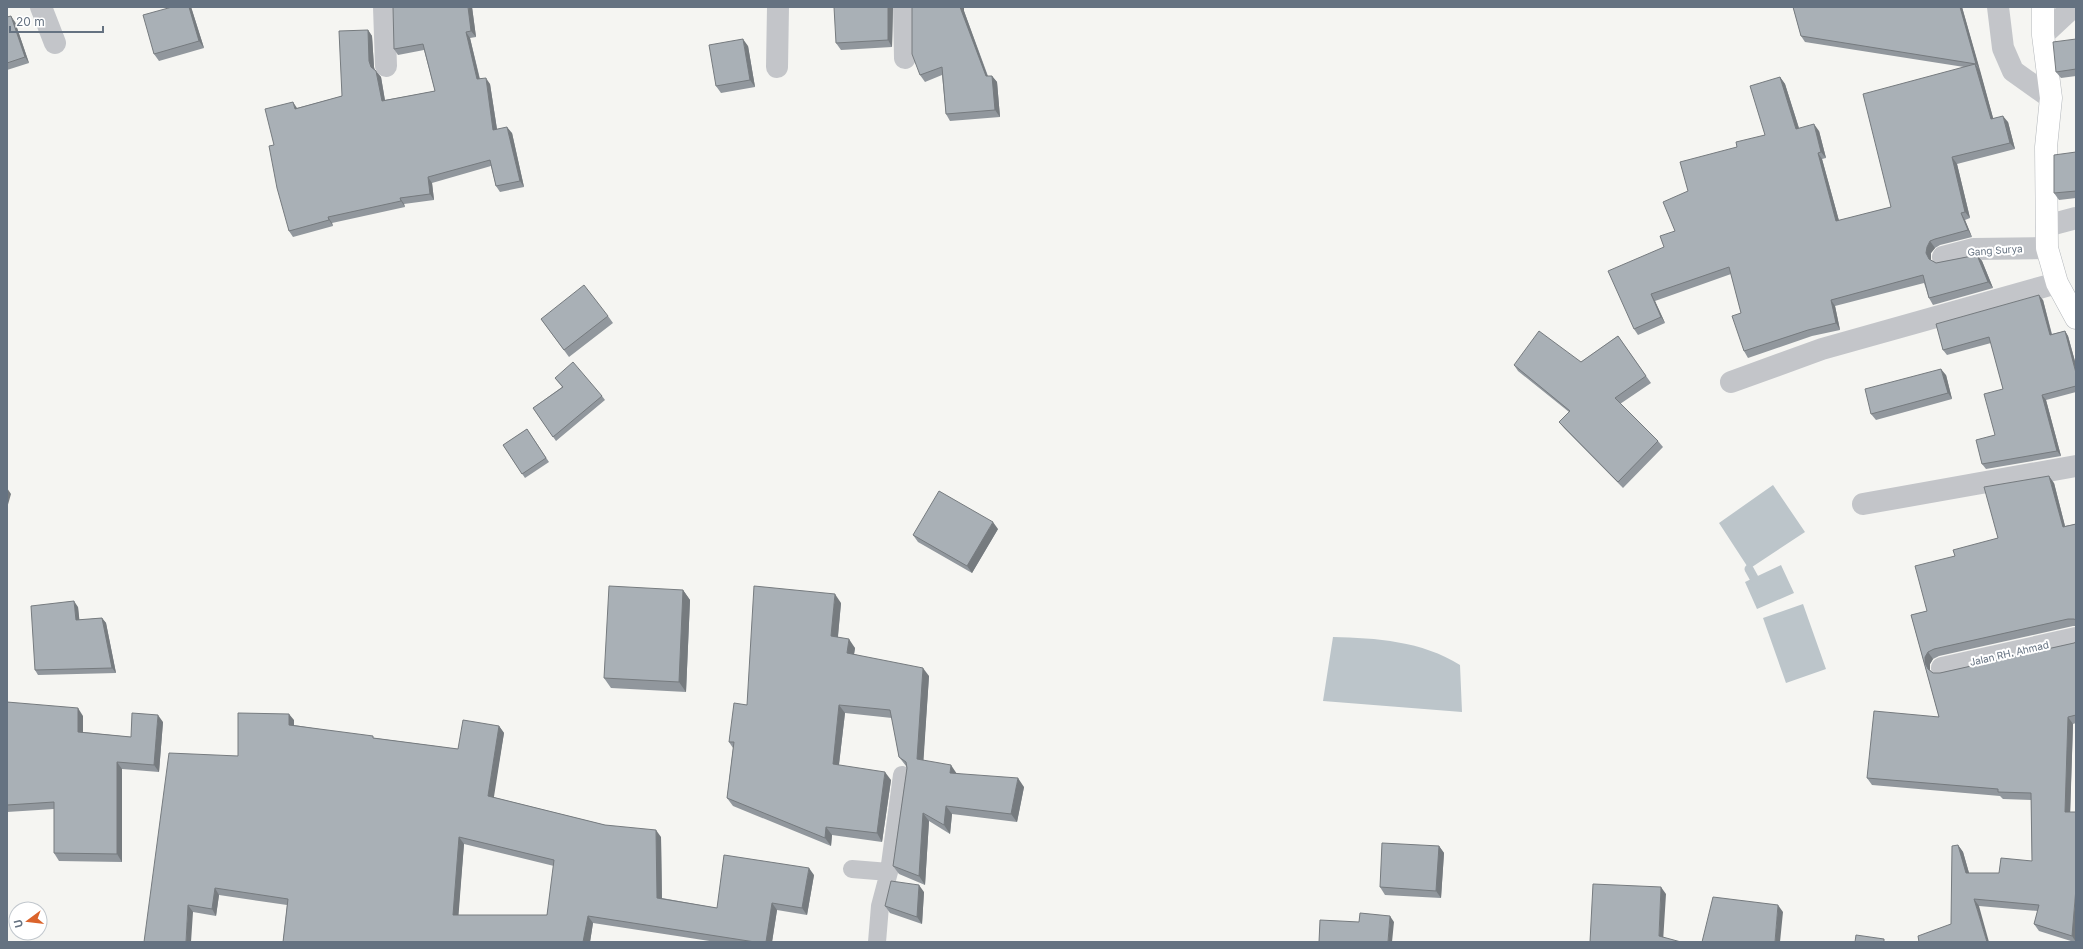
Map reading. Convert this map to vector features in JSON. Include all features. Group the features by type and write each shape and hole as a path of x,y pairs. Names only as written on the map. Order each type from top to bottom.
{"street":[{"path":"41,7 55,43"},
{"path":"384,7 386,66"},
{"path":"777,68 778,7"},
{"path":"904,7 905,58"},
{"path":"1998,7 2004,48 2013,70 2050,98"},
{"path":"2043,7 2043,35 2050,98 2046,147 2047,237 2057,283 2076,318"},
{"path":"2043,35 2072,7"},
{"name":"Gang Surya","path":"1943,257 2047,237 2076,218"},
{"path":"1731,382 1822,349 2057,283"},
{"path":"1863,504 2076,466"},
{"name":"Jalan RH. Ahmad","path":"1942,668 2076,638"}],"lane":[{"path":"877,942 880,906 889,872 902,775"},
{"path":"852,869 889,872"}],"shaded area":[{"path":"1773,485 1805,532 1749,569 1719,523"},
{"path":"1781,565 1794,593 1757,609 1745,582"},
{"path":"1803,604 1826,669 1786,683 1763,618"},
{"path":"1333,637 1366,638 1398,642 1430,651 1460,665 1462,712 1323,701"}],"building":[{"path":"172,7 189,7 199,41 154,54 143,15"},
{"path":"393,7 468,7 471,31 466,32 477,79 486,78 493,130 507,127 520,181 496,186 490,160 428,177 430,194 400,198 401,201 328,217 329,220 289,231 277,188 269,146 274,145 265,109 293,102 295,109 342,96 339,31 368,30 369,61 371,67 376,71 382,101 435,91 423,44 394,49"},
{"path":"834,7 888,7 888,40 836,43"},
{"path":"912,7 960,7 986,76 992,76 995,110 946,114 942,67 920,75 912,54"},
{"path":"1793,7 1960,7 1976,64 1801,36"},
{"path":"11,16 25,57 7,63 7,17"},
{"path":"743,39 750,80 716,86 709,45"},
{"path":"2076,39 2076,69 2056,72 2053,42"},
{"path":"1975,64 1991,119 2003,116 2010,143 1952,157 1965,212 1961,213 1968,230 1930,241 1926,253 1929,259 1936,263 1977,255 1988,282 1929,298 1923,275 1831,300 1836,323 1808,330 1744,351 1732,316 1741,313 1729,267 1651,294 1661,317 1634,329 1608,271 1664,247 1660,236 1675,231 1663,202 1688,191 1680,162 1737,147 1736,142 1765,135 1750,86 1780,77 1796,129 1814,124 1821,152 1818,153 1836,221 1891,207 1863,94"},
{"path":"2076,152 2076,191 2054,193 2054,155"},
{"path":"584,285 608,316 564,350 541,319"},
{"path":"2039,295 2050,335 2065,331 2076,373 2076,386 2042,395 2057,451 1982,464 1976,440 1995,435 1984,394 2003,389 1989,337 1943,350 1936,324"},
{"path":"1539,331 1581,362 1618,336 1646,376 1615,398 1658,441 1618,482 1559,422 1570,411 1514,365"},
{"path":"573,362 602,396 553,437 533,408 563,387 555,378"},
{"path":"1941,369 1948,393 1871,414 1865,389"},
{"path":"527,429 546,458 522,474 503,445"},
{"path":"2049,476 2063,527 2076,524 2076,620 2068,619 1934,649 1928,652 1925,657 1925,663 1928,669 1933,673 1940,673 2076,642 2076,715 2068,717 2065,812 2076,812 2076,888 2072,936 2034,924 2039,905 1974,899 1987,942 1919,942 1918,936 1951,924 1952,846 1958,845 1966,873 1999,873 2001,858 2032,861 2031,793 1998,792 1998,789 1867,778 1874,711 1939,717 1911,615 1927,611 1915,566 1955,556 1953,550 1998,538 1984,487"},
{"path":"939,491 993,522 967,566 913,535"},
{"path":"609,586 683,590 679,682 604,678"},
{"path":"754,586 835,594 831,636 849,639 847,653 923,668 917,759 951,765 950,773 1018,778 1011,814 946,806 944,825 923,813 919,876 893,866 907,768 906,762 899,757 890,710 839,705 833,764 885,772 877,833 826,827 825,838 727,798 734,742 729,742 734,703 747,705"},
{"path":"74,601 76,620 102,618 112,668 35,670 31,606"},
{"path":"7,702 78,708 78,732 131,737 132,713 158,715 154,765 117,762 117,854 54,853 54,802 7,805"},
{"path":"238,713 289,714 289,725 458,749 463,720 499,726 488,796 605,825 656,830 657,898 717,908 724,855 809,868 802,908 772,903 766,942 755,942 588,916 583,942 283,942 288,899 215,888 212,909 188,905 186,942 144,942 169,753 238,756","holes":["459,837 554,860 547,915 453,915"]},
{"path":"1382,843 1439,846 1436,891 1380,887"},
{"path":"891,881 919,885 917,917 885,906"},
{"path":"1593,884 1661,887 1659,936 1681,942 1590,942"},
{"path":"1713,897 1778,905 1775,942 1702,942"},
{"path":"1360,913 1390,916 1388,942 1319,942 1320,920 1359,922"},
{"path":"1856,935 1884,939 1884,942 1855,942"}],"waterway":[{"path":"1749,569 1754,578"}]}
